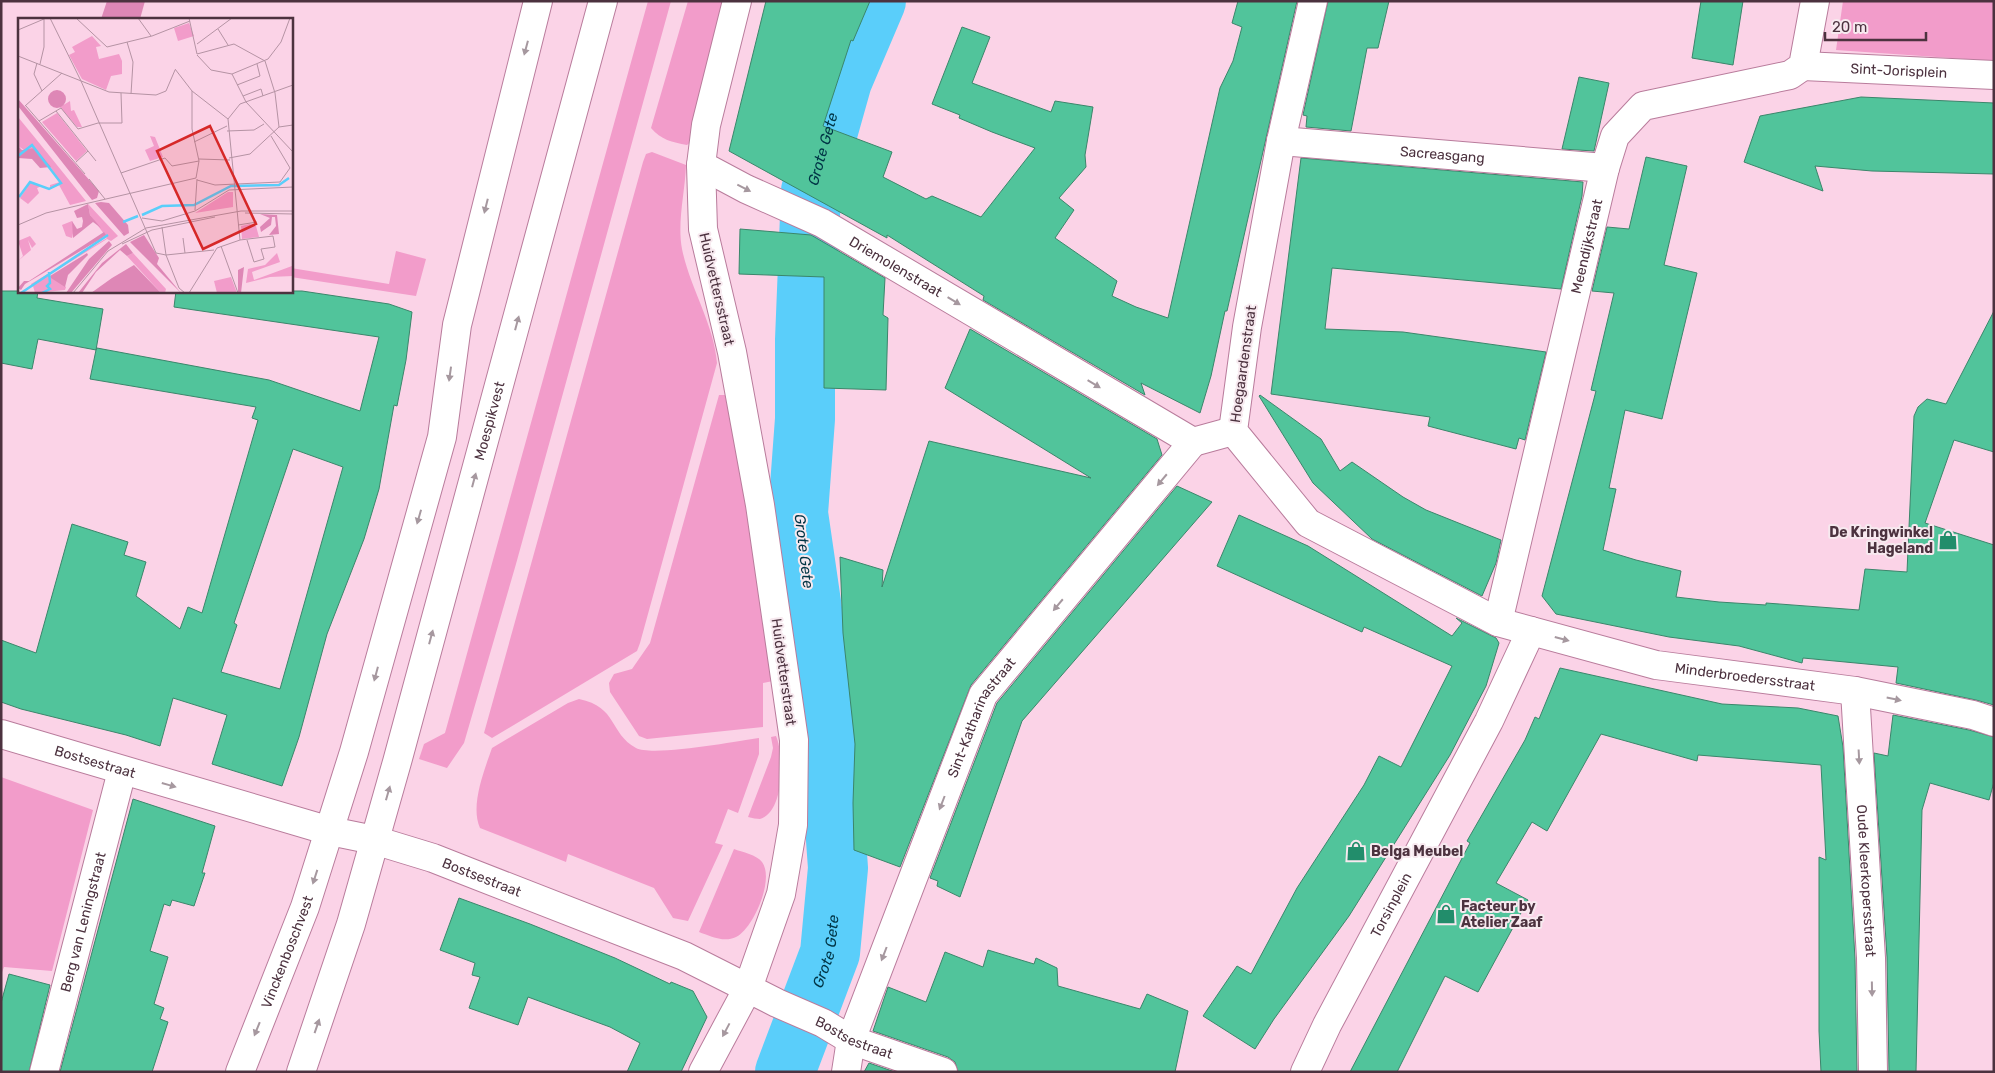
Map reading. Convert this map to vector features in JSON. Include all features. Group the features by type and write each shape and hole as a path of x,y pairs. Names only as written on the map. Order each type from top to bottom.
{"street":[{"path":"330,831 442,437 457,325 538,1"},
{"name":"Moespikvest","path":"374,840 495,407 603,1"},
{"path":"701,165 706,125 737,1"},
{"name":"Hoegaardenstraat","path":"1313,1 1281,141 1247,327 1233,430 1308,522 1498,622"},
{"path":"1803,66 1815,1"},
{"name":"Sint-Jorisplein","path":"1803,66 1994,75"},
{"name":"Meendijkstraat","path":"1498,622 1605,168 1615,136 1643,106 1790,74 1803,66"},
{"name":"Sacreasgang","path":"1281,141 1605,168"},
{"name":"Driemolenstraat","path":"701,165 746,189 810,218 1193,442"},
{"name":"Huidvettersstraat","path":"701,165 703,229 732,352"},
{"name":"Huidvetterstraat","path":"704,1072 748,988 782,885 793,825 794,740 760,505 732,352"},
{"path":"1193,442 1233,430"},
{"name":"Sint-Katharinastraat","path":"846,1072 851,1040 983,694 1193,442"},
{"name":"Minderbroedersstraat","path":"1498,622 1656,665 1855,691 1973,715 1994,722"},
{"name":"Torsinplein","path":"1305,1072 1327,1025 1489,721 1531,631"},
{"name":"Oude Kleerkopersstraat","path":"1855,691 1871,958 1872,1072"},
{"name":"Bostsestraat","path":"1,734 330,831 374,840 433,858 684,956 823,1023 851,1040 943,1072"},
{"name":"Berg van Leningstraat","path":"44,1072 122,771"},
{"name":"Vinckenboschvest","path":"240,1072 305,907 330,831"},
{"path":"301,1072 351,924 374,840"}],"shaded area":[{"path":"107,1 145,1 140,18 101,18"},
{"path":"648,1 671,1 516,564 464,743 447,768 419,759 424,744 445,733"},
{"path":"688,1 725,1 692,141 687,145 663,138 651,128"},
{"path":"1843,1 1994,1 1994,61 1836,50"},
{"path":"652,152 686,165 681,218 682,249 690,278 707,320 717,363 637,651 492,738 484,733 643,162 646,154"},
{"path":"396,251 426,259 416,296 292,277 292,268 389,284"},
{"path":"719,395 725,395 738,459 773,681 763,683 763,727 647,739 639,736 610,692 609,683 614,674 632,669 650,643"},
{"path":"579,699 601,708 627,742 636,748 645,750 677,750 759,738 759,754 738,813 728,809 715,843 723,845 688,921 673,918 654,888 568,854 566,862 480,828 477,819 477,799 492,748 568,703"},
{"path":"776,736 779,744 781,768 778,794 774,806 768,814 760,819 748,817 771,757 773,748 771,737"},
{"path":"1,777 93,810 52,971 4,967 1,975"},
{"path":"734,849 760,860 765,870 766,880 760,903 749,924 736,937 722,939 699,932"}],"building":[{"path":"766,1 870,1 853,41 851,40 823,126 892,152 883,177 926,199 932,196 981,217 1035,148 959,118 960,115 932,104 962,27 990,37 972,83 1051,112 1055,101 1093,107 1085,155 1086,167 1059,198 1074,210 1055,238 1117,281 1112,296 1168,318 1220,88 1233,61 1242,27 1232,23 1238,1 1297,1 1227,311 1225,311 1211,376 1200,413 1141,383 1145,395 983,300 984,296 887,235 887,238 729,151"},
{"path":"1328,1 1389,1 1378,48 1367,48 1351,131 1306,127 1307,116 1303,115"},
{"path":"1701,1 1743,1 1733,65 1692,58"},
{"path":"1579,77 1609,83 1594,151 1562,149"},
{"path":"1861,97 1994,103 1994,174 1872,171 1815,166 1823,191 1744,162 1760,116"},
{"path":"1646,157 1687,166 1664,265 1697,273 1662,419 1625,410 1609,488 1616,489 1603,550 1681,571 1676,597 1719,602 1766,605 1766,603 1859,610 1865,569 1907,572 1914,416 1918,407 1927,399 1946,404 1994,311 1994,452 1954,440 1925,523 1994,545 1994,705 1896,683 1898,667 1803,658 1802,663 1739,646 1669,637 1556,614 1542,596 1596,391 1591,390 1614,293 1592,291 1607,227 1629,229"},
{"path":"1301,158 1583,182 1582,196 1561,289 1332,268 1325,329 1403,332 1546,352 1525,440 1519,438 1516,449 1428,426 1430,417 1271,394"},
{"path":"740,229 811,235 885,278 883,315 888,318 886,390 824,388 824,277 739,274"},
{"path":"1,291 38,292 37,298 103,309 96,350 38,339 32,369 1,363"},
{"path":"302,291 389,304 412,312 406,360 397,406 394,405 379,489 364,539 327,634 299,737 282,786 212,764 227,715 173,698 160,746 126,735 21,709 1,702 1,640 36,653 72,524 128,542 124,555 146,562 136,596 180,629 188,607 202,613 258,420 252,418 256,407 90,379 96,350 97,348 269,380 360,411 379,337 174,307 176,292","holes":["293,449 343,467 280,689 221,672 237,625 234,623"]},
{"path":"970,329 1157,439 1162,455 971,685 900,867 854,850 855,744 843,633 840,557 883,570 882,587 929,441 1091,478 945,388"},
{"path":"1260,395 1321,439 1340,471 1352,462 1403,497 1426,510 1501,540 1496,563 1482,596 1372,539 1313,483"},
{"path":"1177,486 1212,502 1022,721 960,897 937,886 938,881 930,878 997,703"},
{"path":"1239,515 1308,546 1452,636 1462,623 1456,618 1496,638 1499,643 1486,686 1450,755 1349,916 1274,1019 1255,1049 1203,1016 1237,966 1251,974 1297,888 1364,785 1379,756 1401,767 1452,666 1364,627 1362,632 1217,566"},
{"path":"1560,668 1722,704 1798,708 1838,716 1843,747 1855,959 1857,1072 1821,1072 1819,1031 1819,857 1826,860 1821,765 1698,755 1697,761 1601,734 1547,831 1532,822 1496,883 1528,900 1478,992 1445,976 1397,1072 1350,1072 1470,843 1467,841 1525,740 1535,717 1539,719"},
{"path":"1893,715 1969,730 1994,737 1994,782 1989,800 1930,783 1922,810 1916,1072 1889,1072 1887,957 1874,753 1888,756"},
{"path":"133,799 215,826 202,873 205,873 194,906 172,900 170,906 164,904 150,951 168,957 154,1004 164,1008 160,1019 168,1022 152,1072 60,1072"},
{"path":"459,898 530,924 615,958 670,984 671,982 693,991 707,1017 681,1072 627,1072 640,1043 610,1027 528,997 518,1025 469,1008 480,977 472,975 475,963 440,950"},
{"path":"988,950 1034,964 1036,958 1057,968 1058,986 1140,1009 1147,994 1188,1011 1175,1072 958,1072 955,1062 948,1057 873,1031 888,987 926,1002 945,952 983,967"},
{"path":"9,974 50,985 29,1072 1,1072 1,1003"},
{"path":"869,1063 895,1072 864,1072"}],"waterway":[{"name":"Grote Gete","path":"785,1072 830,953 838,868 827,713 798,513 805,419 805,340 811,191 842,81 876,1"}],"place":[{"name":"De Kringwinkel Hageland","path":"1948,540"},
{"name":"Belga Meubel","path":"1356,851"},
{"name":"Facteur by Atelier Zaaf","path":"1446,914"}]}
